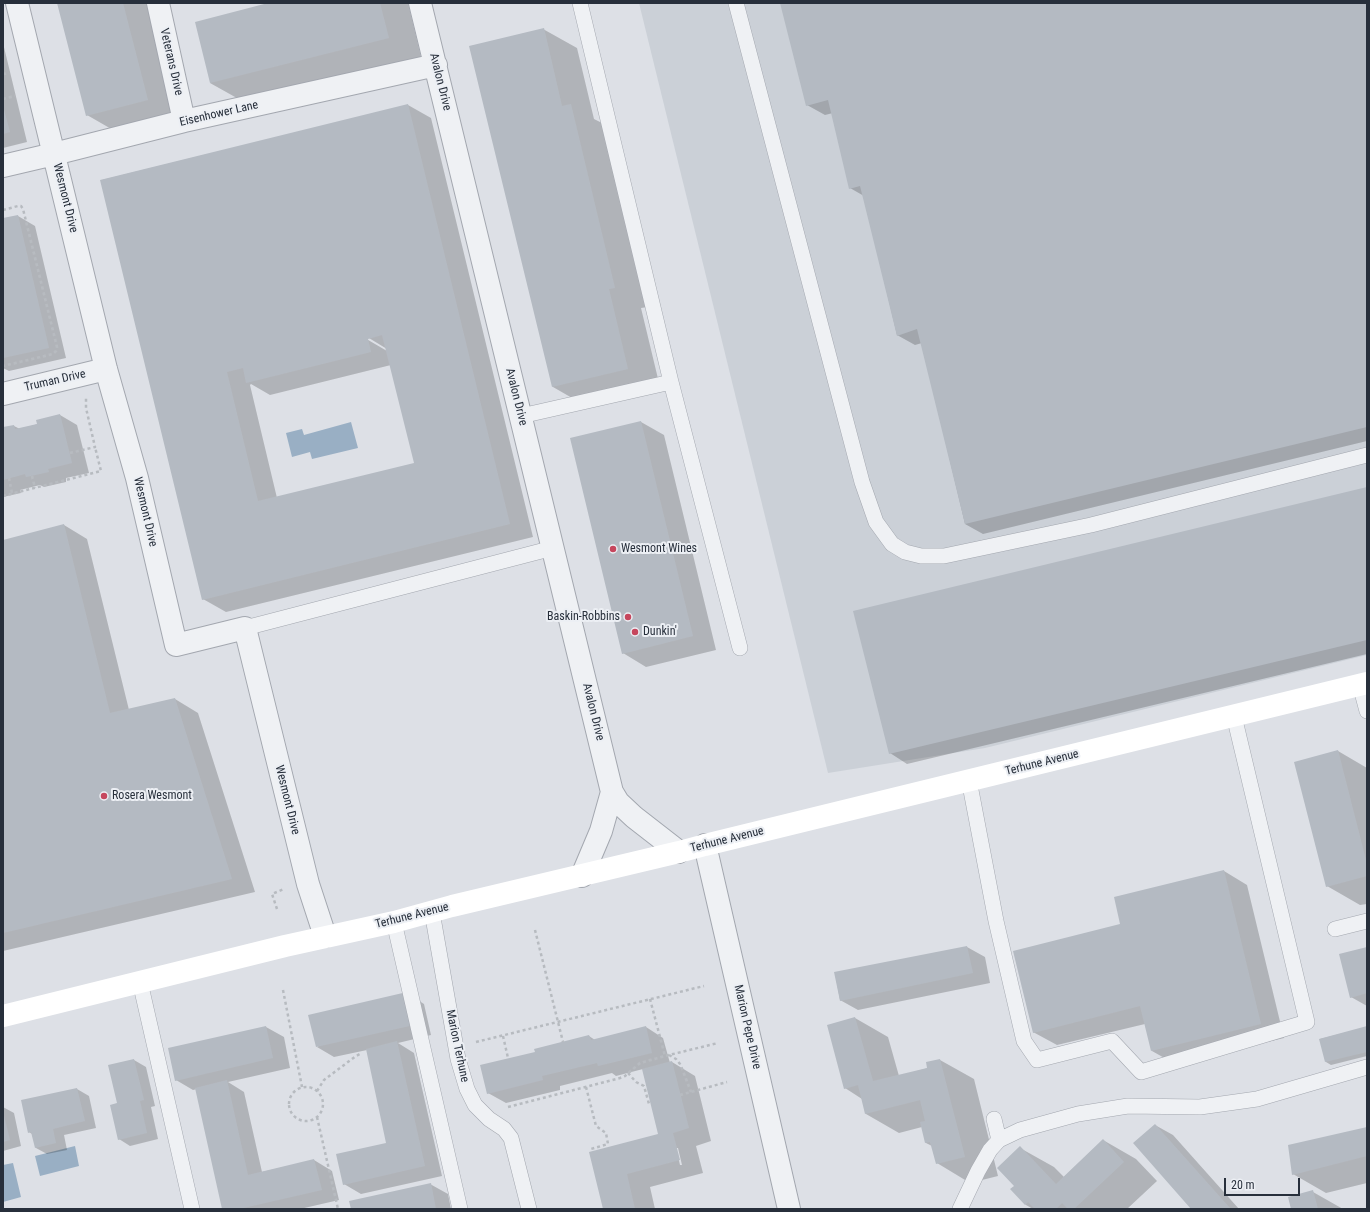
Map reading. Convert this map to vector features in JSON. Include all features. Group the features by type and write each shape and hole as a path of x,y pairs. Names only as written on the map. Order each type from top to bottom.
{"street":[{"name":"Wesmont Drive","path":"17,3 106,369 137,478 176,645 245,628 308,884 325,936"},
{"name":"Veterans Drive","path":"158,3 184,122"},
{"name":"Avalon Drive","path":"420,3 612,792 618,802 634,817 678,852"},
{"name":"Eisenhower Lane","path":"3,166 184,122 436,65"},
{"name":"Truman Drive","path":"3,394 106,369"},
{"name":"Terhune Avenue","path":"3,1016 325,936 394,922 1364,684"},
{"name":"Avalon Drive","path":"582,876 601,831 612,792"},
{"name":"Marion Pepe Drive","path":"705,845 789,1209"}],"lane":[{"path":"580,3 671,382 740,648"},
{"path":"736,3 862,482 876,522 892,544 906,552 921,556 944,556 1091,525 1367,455"},
{"path":"521,416 671,382"},
{"path":"245,628 553,548"},
{"path":"1364,684 1367,711"},
{"path":"969,780 998,932 1024,1041 1037,1060 1112,1041 1141,1072 1307,1022 1234,716"},
{"name":"Marion Terhune","path":"432,912 456,1047 467,1089 475,1105 489,1119 504,1128 511,1138 529,1209"},
{"path":"1335,929 1367,921"},
{"path":"394,922 460,1209"},
{"path":"140,982 192,1209"},
{"path":"960,1209 990,1150 999,1140 1020,1130 1078,1114 1128,1106 1200,1107 1257,1099 1367,1068"},
{"path":"994,1119 999,1140"}],"path":[{"path":"3,74 9,73"},
{"path":"3,99 15,96"},
{"path":"3,210 18,206 21,206 23,209 57,347 53,354 3,366"},
{"path":"3,496 101,471 86,408 86,394"},
{"path":"70,453 95,447"},
{"path":"32,476 35,488"},
{"path":"9,478 12,493"},
{"path":"277,909 272,894 287,887"},
{"path":"536,930 563,1042"},
{"path":"456,1047 704,986"},
{"path":"283,990 302,1087"},
{"path":"650,999 665,1056"},
{"path":"502,1036 508,1058"},
{"path":"507,1108 620,1078 625,1076 640,1063 669,1054 718,1043"},
{"path":"317,1091 324,1080 360,1054"},
{"path":"669,1054 680,1064 691,1092"},
{"path":"628,1073 636,1082 644,1086 649,1104"},
{"path":"680,1095 727,1082"},
{"path":"308,1086 317,1091 323,1100 323,1106 319,1115 310,1120 304,1121 294,1116 289,1105 292,1093 302,1087 308,1086"},
{"path":"586,1087 596,1126 606,1133 608,1144 592,1149"},
{"path":"317,1116 338,1209"}],"shaded area":[{"path":"639,3 1367,3 1367,655 985,748 828,773"}],"water":[{"path":"351,422 358,448 312,459 310,452 292,457 286,433 302,429 304,435"},
{"path":"75,1146 79,1166 40,1176 35,1156"},
{"path":"13,1163 21,1197 3,1202 3,1165"}],"building":[{"path":"57,3 123,3 148,100 86,116"},
{"path":"268,3 380,3 389,38 210,83 195,22"},
{"path":"780,3 1367,3 1367,427 965,524 917,329 897,336 860,186 849,189 828,100 806,106"},
{"path":"544,28 562,106 571,104 615,288 609,289 628,369 552,387 469,46"},
{"path":"408,104 510,524 202,600 100,180","holes":["382,335 414,463 258,501 227,372 243,368 246,383 371,352 368,339"]},
{"path":"3,106 10,132 3,134"},
{"path":"18,215 49,348 3,358 3,218"},
{"path":"60,414 72,463 48,469 49,472 26,477 25,474 3,480 3,427 14,425 15,429 37,424 36,420"},
{"path":"641,421 693,636 622,654 570,438"},
{"path":"1367,487 1367,640 889,754 853,611"},
{"name":"Rosera Wesmont","path":"64,524 110,713 175,698 232,879 3,933 3,540"},
{"path":"1338,750 1367,864 1367,876 1326,887 1294,762"},
{"path":"1224,870 1261,1024 1151,1051 1140,1006 1033,1033 1013,951 1120,924 1114,897"},
{"path":"967,946 973,973 840,1001 834,972"},
{"path":"1367,947 1367,993 1350,998 1339,954"},
{"path":"407,992 414,1025 316,1047 308,1015"},
{"path":"855,1017 873,1081 927,1068 926,1062 940,1059 965,1157 936,1164 930,1142 925,1143 920,1122 925,1121 920,1100 865,1114 858,1085 844,1089 827,1025"},
{"path":"266,1026 273,1058 175,1081 168,1048"},
{"path":"646,1026 652,1053 598,1066 597,1063 542,1076 543,1080 487,1094 480,1065 535,1052 534,1049 589,1035 591,1040"},
{"path":"1367,1026 1367,1052 1325,1062 1319,1039"},
{"path":"397,1041 425,1166 343,1185 336,1154 386,1143 366,1049"},
{"path":"134,1059 144,1100 140,1101 147,1133 118,1140 110,1105 117,1103 108,1065"},
{"path":"672,1061 689,1128 673,1133 680,1160 627,1174 635,1209 603,1209 589,1152 658,1134 642,1069"},
{"path":"227,1080 248,1175 314,1159 322,1190 239,1209 222,1209 195,1088"},
{"path":"77,1088 85,1121 53,1129 56,1143 35,1148 31,1132 28,1133 21,1100"},
{"path":"3,1112 10,1140 3,1142"},
{"path":"1155,1124 1230,1208 1229,1209 1191,1209 1133,1143"},
{"path":"1367,1127 1367,1156 1292,1175 1288,1145"},
{"path":"1103,1139 1124,1162 1074,1209 1068,1209 1062,1203 1056,1209 1035,1209 1028,1202 1025,1205 1010,1189 1014,1186 997,1168 1020,1146 1056,1184"},
{"path":"431,1183 436,1209 351,1209 349,1201"},
{"path":"1313,1190 1318,1209 1291,1209 1288,1197"}],"place":[{"name":"Wesmont Wines","path":"613,549"},
{"name":"Baskin-Robbins","path":"628,617"},
{"name":"Dunkin'","path":"635,632"},
{"name":"Rosera Wesmont","path":"104,796"}]}
